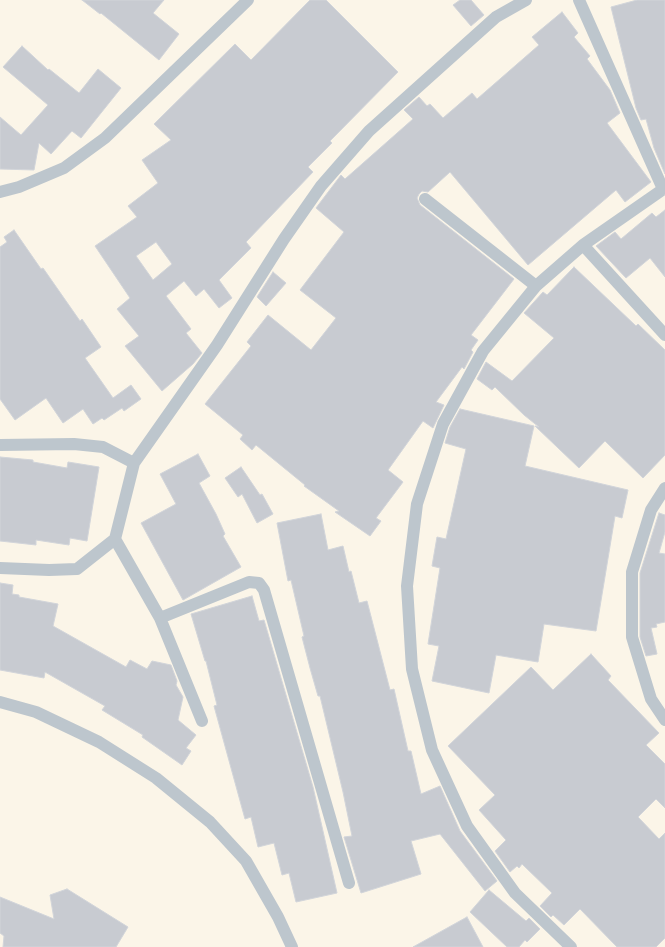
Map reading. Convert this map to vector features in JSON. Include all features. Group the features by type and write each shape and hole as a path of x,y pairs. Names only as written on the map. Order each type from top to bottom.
{"street":[{"path":"0,192 19,187 64,168 105,138 248,0"},
{"path":"0,568 76,569 115,539 134,463 217,345 284,239 327,179 376,124 496,17 526,0"},
{"path":"571,947 515,893 467,826 432,750 412,670 407,586 418,504 443,424 483,351 536,286 584,245 664,189 579,0"},
{"path":"425,199 536,286"},
{"path":"584,245 665,335"},
{"path":"0,445 74,444 103,447 134,463"},
{"path":"665,488 651,510 632,572 632,637 651,699 665,720"},
{"path":"115,539 160,618 202,721"},
{"path":"160,618 249,582 259,584 264,590 349,883"},
{"path":"0,702 36,712 100,742 156,778 210,822 246,861 278,917 292,947"}],"shaded area":[{"path":"0,0 665,0 665,947 0,947"}],"building":[{"path":"82,0 164,0 153,13 179,34 159,60"},
{"path":"310,0 326,0 398,72 330,141 332,143 308,167 313,172 246,242 251,248 219,280 232,298 219,308 204,289 196,296 184,281 166,296 191,329 186,333 202,353 193,364 162,391 125,346 139,336 117,309 130,298 95,246 137,217 128,206 158,183 142,160 171,140 154,124 235,44 251,60","holes":["156,242 172,264 153,280 136,256"]},
{"path":"460,0 471,0 484,15 471,26 453,5"},
{"path":"637,0 665,0 665,174 654,148 646,119 641,120 636,108 611,7"},
{"path":"562,12 578,33 574,37 590,56 587,59 610,90 620,113 607,123 651,182 625,202 616,190 528,265 450,172 428,192 422,191 419,194 417,198 420,205 514,279 471,335 478,340 471,350 473,352 464,369 462,367 436,402 444,405 433,428 423,421 388,470 403,482 376,518 381,521 370,536 335,512 339,511 304,486 256,445 252,450 240,439 243,435 205,404 251,346 247,342 268,315 311,350 336,318 300,290 344,232 316,208 341,175 345,179 413,119 404,110 419,97 427,106 430,104 443,118 472,93 477,99 539,45 532,37"},
{"path":"22,46 48,70 79,93 98,69 121,88 81,138 72,131 51,154 39,143 34,170 0,169 0,117 21,135 48,105 3,67"},
{"path":"665,210 665,277 650,258 626,278 596,246 615,232 621,239 652,213 656,217"},
{"path":"14,230 41,269 43,268 80,321 82,319 101,347 85,358 113,398 131,385 141,399 124,411 122,408 104,420 102,418 93,424 83,409 63,423 46,398 15,420 0,399 0,247 7,242 4,237"},
{"path":"574,267 636,326 638,324 665,350 665,455 643,478 605,441 579,468 535,426 539,427 495,387 492,390 477,379 486,362 512,381 554,338 524,313 543,292 547,295"},
{"path":"273,272 286,283 266,306 257,297"},
{"path":"460,409 534,426 525,466 628,490 622,518 615,516 596,631 544,624 538,662 496,655 489,693 432,681 439,646 428,644 440,568 432,566 437,537 446,539 466,449 445,443 450,427"},
{"path":"198,454 210,476 199,483 216,514 225,534 223,536 241,567 183,600 141,523 176,504 160,474"},
{"path":"0,457 33,460 33,462 67,468 68,462 99,467 87,541 70,538 69,545 36,540 36,545 0,541"},
{"path":"241,467 260,495 262,494 273,514 257,523 242,494 238,497 225,478"},
{"path":"659,513 665,515 665,532 659,553 665,554 665,622 656,624 657,627 651,628 657,654 646,656 640,637 640,573"},
{"path":"321,514 328,550 343,546 359,603 367,601 390,690 394,689 408,751 411,751 421,794 440,786 460,831 497,881 485,891 440,834 411,841 421,874 361,893 344,837 352,836 343,792 320,696 318,696 302,637 304,636 291,580 288,581 277,523"},
{"path":"0,583 13,585 12,594 19,595 19,597 58,604 53,626 126,667 130,660 147,669 152,661 171,665 177,681 176,685 183,697 178,720 196,735 186,748 191,751 182,765 142,737 143,735 102,710 105,706 45,672 44,678 0,670"},
{"path":"252,596 259,621 264,620 313,787 337,893 296,902 289,873 282,875 274,843 258,847 251,817 245,819 214,706 217,705 206,661 191,614"},
{"path":"591,654 611,676 608,680 659,733 646,745 665,764 665,808 656,799 638,817 659,839 665,833 665,938 656,947 617,947 580,909 564,925 553,915 551,917 540,906 552,893 522,864 519,868 517,866 510,872 495,851 506,840 479,810 495,795 448,746 531,667 553,690"},
{"path":"67,889 128,927 116,947 3,947 4,936 0,933 0,897 54,919 50,895"},
{"path":"489,890 526,921 529,918 540,929 519,947 507,947 470,912"},
{"path":"467,917 483,947 413,947"}]}
